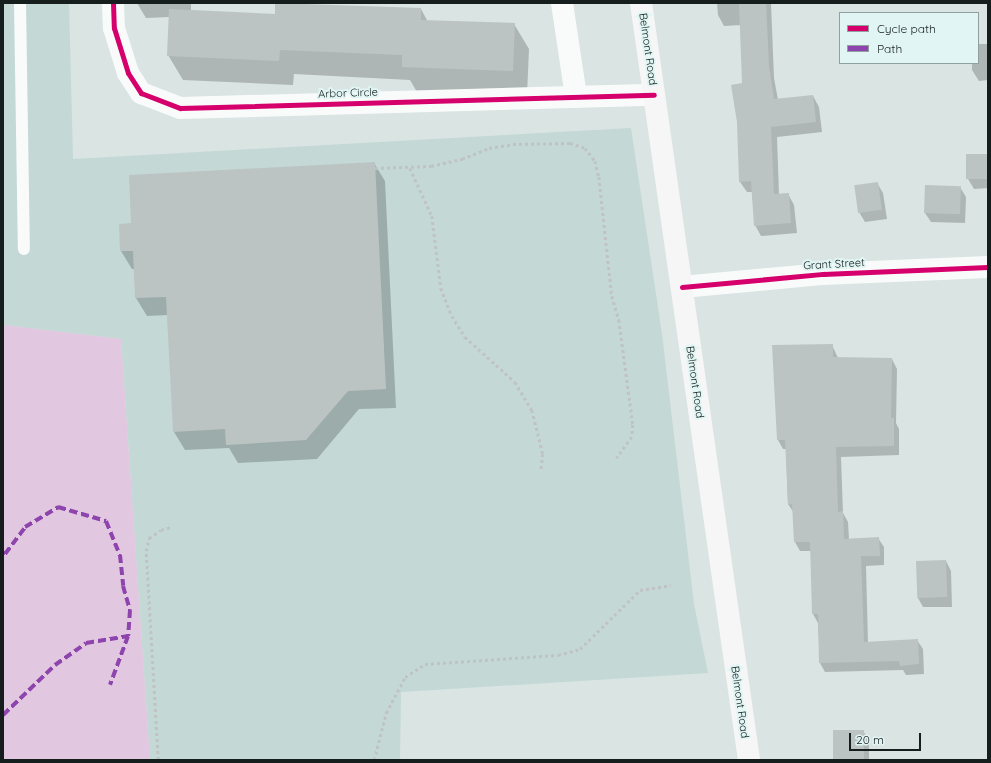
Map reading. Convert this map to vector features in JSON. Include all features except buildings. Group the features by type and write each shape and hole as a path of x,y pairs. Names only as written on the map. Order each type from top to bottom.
{"main road":[{"name":"Belmont Road","path":"641,3 749,760"}],"street":[{"name":"Arbor Circle","path":"113,3 114,28 128,73 141,93 180,108 654,95"},
{"path":"562,3 576,97"},
{"name":"Grant Street","path":"682,287 823,274 988,267"}],"lane":[{"path":"20,3 24,249"}],"path":[{"path":"375,168 410,168 462,159 489,148 547,142 570,143 585,148 595,160 599,177 612,296 619,320 633,425 632,437 617,458"},
{"path":"410,168 432,216 441,288 452,316 465,337 515,382 532,410 542,446 541,471"},
{"path":"158,760 146,551 149,538 161,530 171,528"},
{"path":"374,760 386,713 405,677 426,664 558,655 580,649 640,590 671,585"}],"shaded area":[{"path":"3,3 69,3 73,159 631,128 662,334 694,604 708,673 401,692 400,760 150,760 121,339 3,325"},
{"path":"3,325 121,339 150,760 3,760"}],"marked path":[{"path":"3,552 5,554 25,527 58,507 106,521 120,555 123,586 130,610 128,636 110,685"},
{"path":"3,715 55,665 86,643 128,636"}],"cycle path":[{"path":"113,3 114,28 128,73 141,93 180,108 654,95"},
{"path":"682,287 823,274 988,267"}]}
